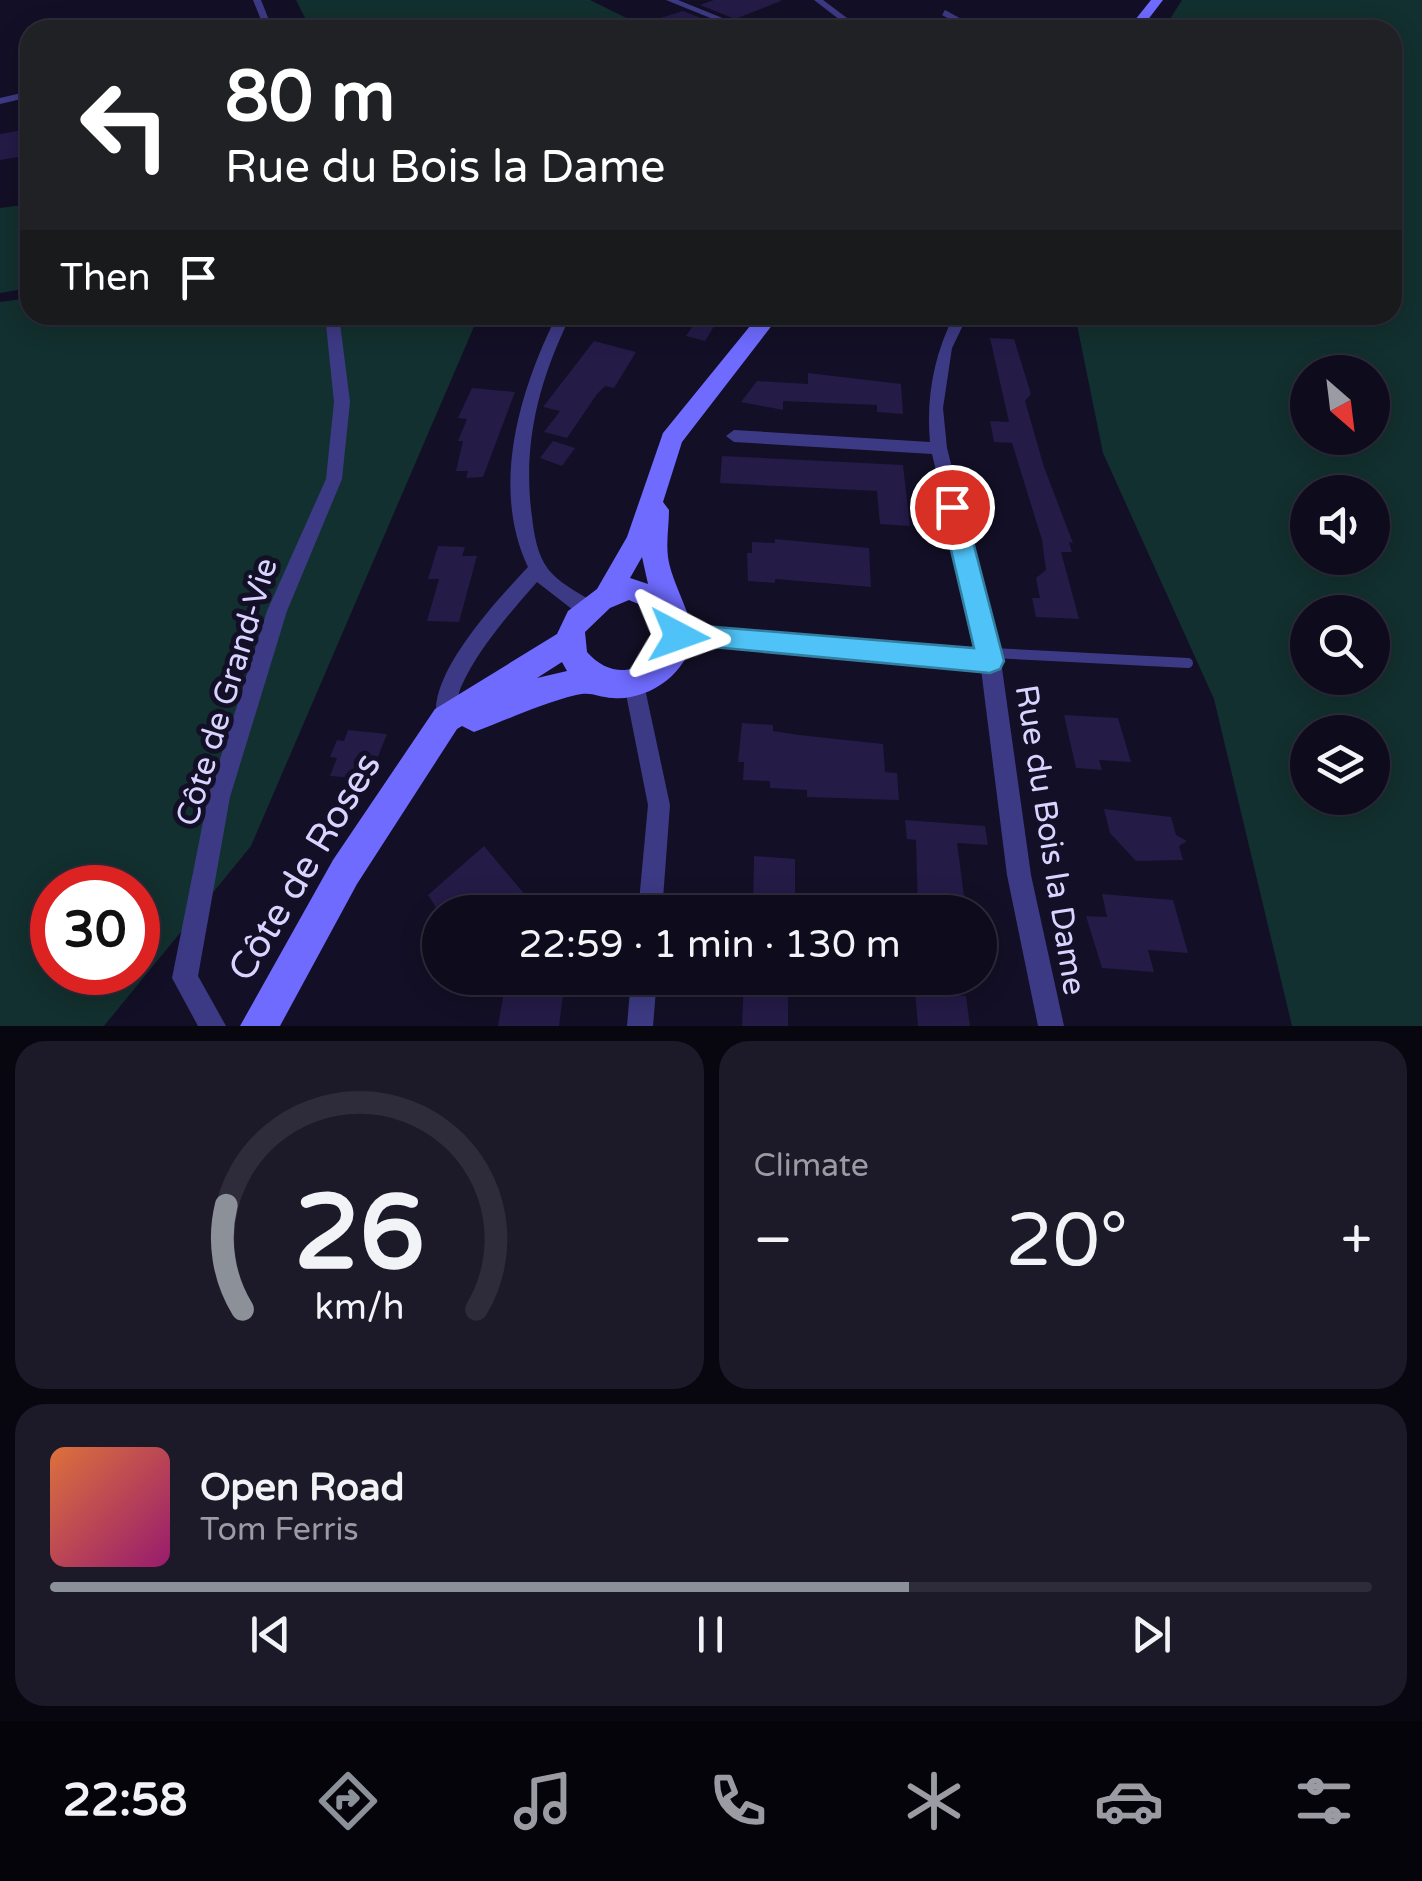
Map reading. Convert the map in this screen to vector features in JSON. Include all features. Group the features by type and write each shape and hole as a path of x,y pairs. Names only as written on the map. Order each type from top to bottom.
{"street":[{"path":"670,0 722,20"},
{"path":"1141,20 1156,0"},
{"path":"827,1 848,20"},
{"path":"945,13 957,20"},
{"name":"Côte de Grand-Vie","path":"213,1026 185,978 219,797 277,611 334,479 342,402 333,325"},
{"path":"559,325 529,392 521,423 518,482 530,554 548,582 596,600 630,589 650,594 668,605"},
{"path":"658,490 655,557 679,636 673,656 657,673 634,684 612,684 592,678 576,662 570,642 573,623 596,600 639,539 658,490 671,440 762,325"},
{"name":"Rue du Bois la Dame","path":"956,325 945,348 935,408 939,448 990,657 1019,875 1051,1026"},
{"path":"734,436 939,448"},
{"path":"446,719 444,698 460,671 538,568"},
{"path":"679,636 990,657"},
{"name":"Côte de Roses","path":"259,1026 345,872 446,719 570,642"},
{"name":"Côte de Roses","path":"425,753 477,716 526,694 592,678"},
{"path":"634,684 659,805 651,895"},
{"path":"640,1026 643,995"}],"lane":[{"path":"990,657 1188,663"}],"green space":[{"path":"296,0 590,0 631,20 306,20"},
{"path":"1182,0 1422,0 1422,1026 1292,1026 1214,699 1103,453 1077,325 1402,325 1402,20 1169,20"},
{"path":"20,205 20,290 0,293 0,208"},
{"path":"20,299 20,325 475,325 251,846 160,957 160,865 30,865 30,995 129,995 104,1026 0,1026 0,302"}],"building":[{"path":"714,0 781,1 735,19 700,5"},
{"path":"683,11 706,20 659,20"},
{"path":"20,130 20,157 0,160 0,134"},
{"path":"693,325 715,325 705,341 686,336"},
{"path":"990,338 1014,339 1031,394 1025,401 1044,467 1073,543 1069,542 1072,552 1061,552 1079,619 1036,617 1032,598 1040,598 1036,578 1046,570 1042,540 1012,443 994,442 990,421 1009,422"},
{"path":"594,341 636,352 614,388 605,386 597,394 567,438 544,432 560,411 543,407"},
{"path":"808,373 901,384 903,414 877,412 877,405 783,401 783,410 741,402 757,381 808,384"},
{"path":"472,388 515,392 483,477 466,478 468,471 456,471 463,441 458,441 467,419 458,418"},
{"path":"553,441 575,448 562,466 540,458"},
{"path":"722,456 903,465 910,526 880,524 877,491 720,483"},
{"path":"775,539 869,548 871,587 775,579 775,583 748,581 747,553 752,553 752,542 775,543"},
{"path":"438,546 465,547 462,556 477,556 459,622 427,621 439,579 428,579"},
{"path":"1064,715 1118,718 1131,762 1099,760 1102,770 1076,768"},
{"path":"742,723 773,725 773,731 799,735 883,744 885,772 897,773 899,800 807,797 807,790 770,788 770,781 743,780 744,762 738,762"},
{"path":"348,730 387,734 369,779 330,776 337,758 330,757 337,740 344,741"},
{"path":"1104,809 1171,817 1176,835 1187,841 1179,846 1183,860 1136,861 1110,833"},
{"path":"905,820 985,826 988,845 957,843 964,895 918,895 916,840 907,839"},
{"path":"484,846 525,895 428,895"},
{"path":"754,856 795,859 795,895 753,895"},
{"path":"1102,894 1173,900 1188,953 1148,950 1154,972 1102,968 1086,916 1107,917"},
{"path":"563,995 559,1026 498,1026 503,997"},
{"path":"743,995 788,995 788,1026 742,1026"},
{"path":"915,995 966,996 970,1026 918,1026"}],"route":[{"path":"679,636 990,661 952,507"}]}
